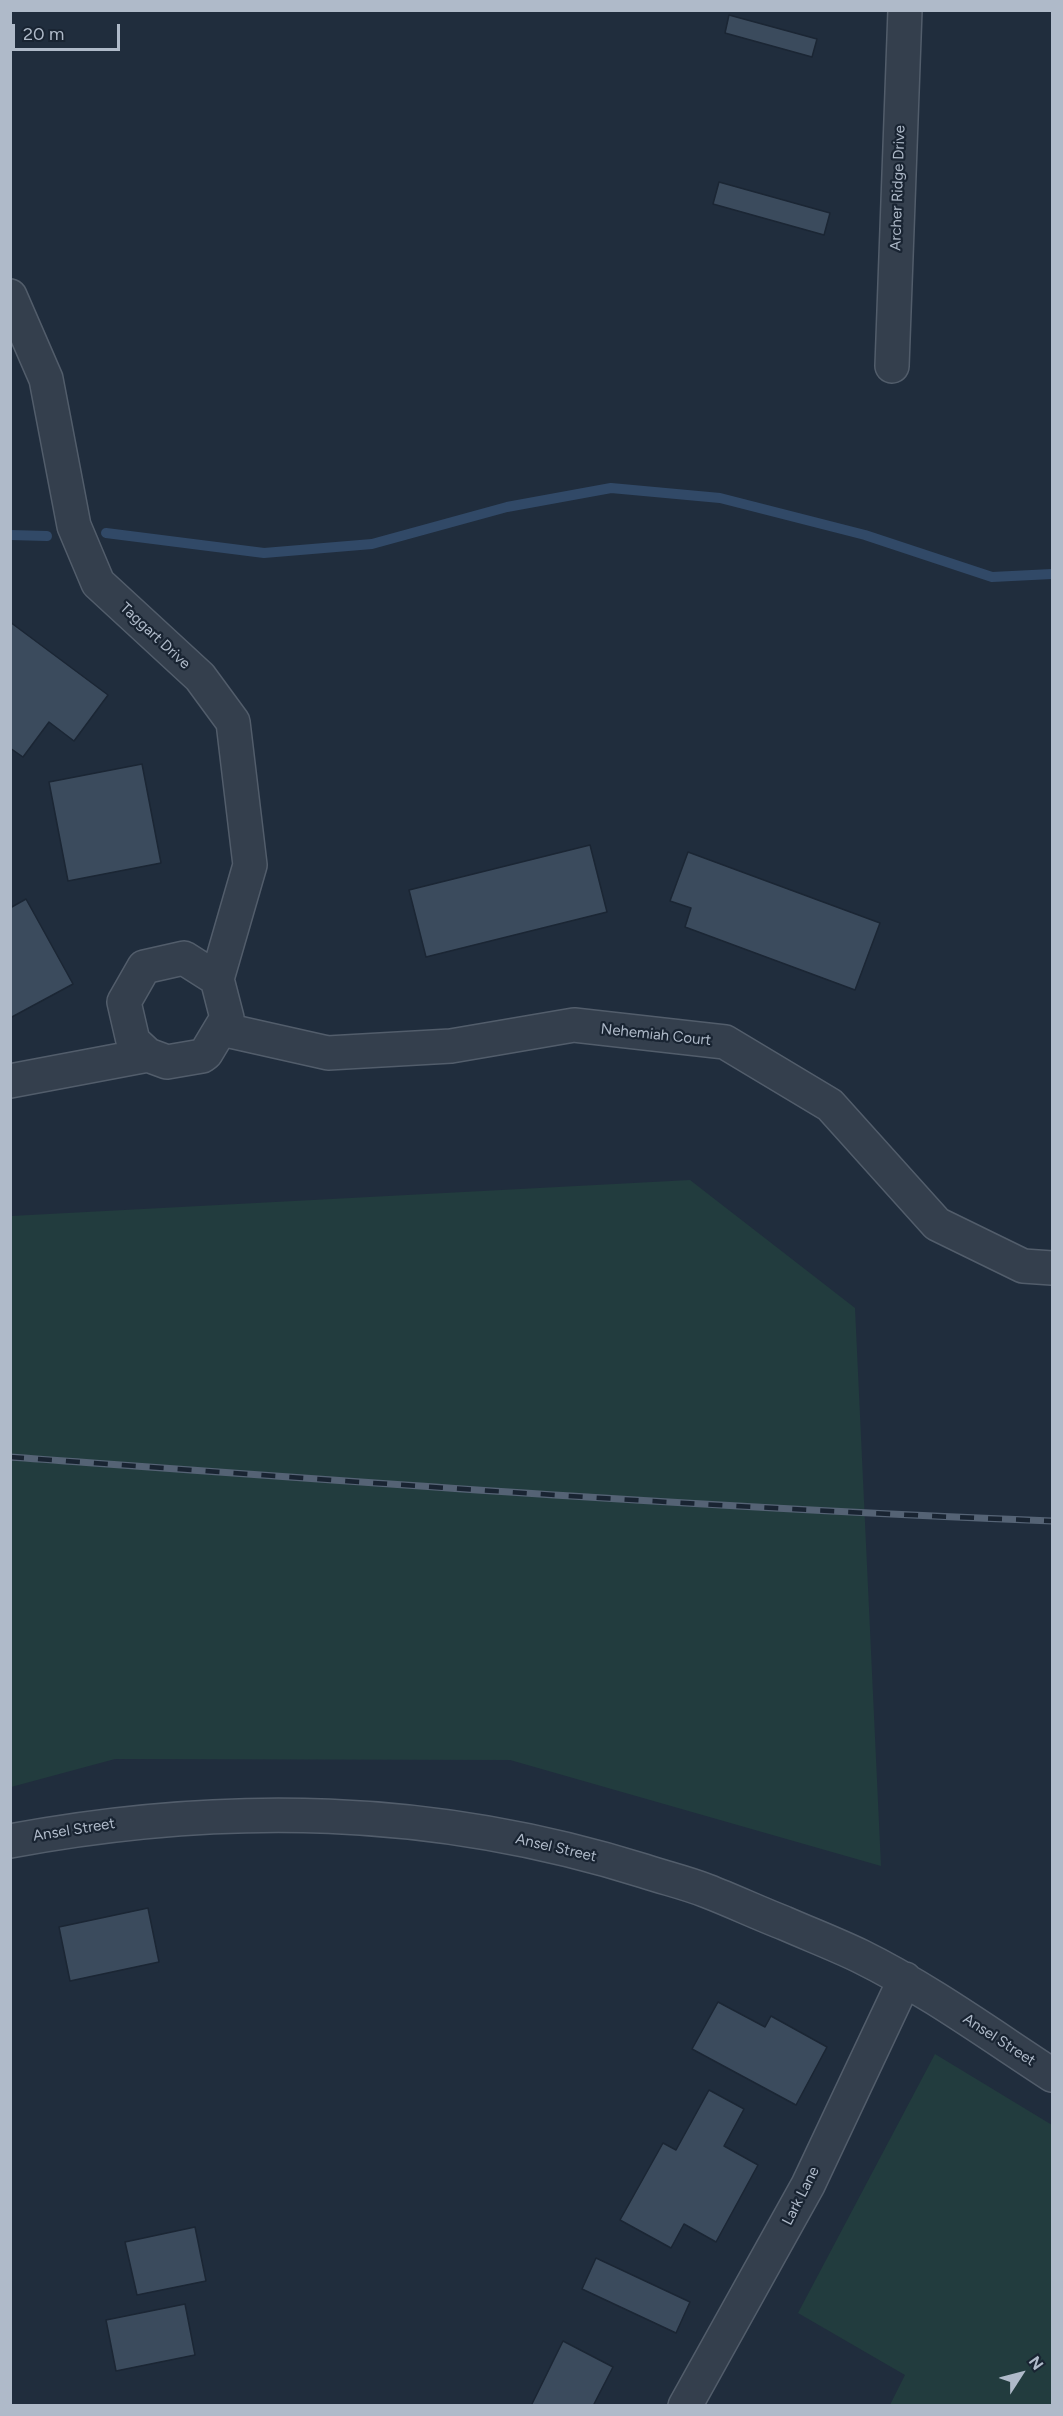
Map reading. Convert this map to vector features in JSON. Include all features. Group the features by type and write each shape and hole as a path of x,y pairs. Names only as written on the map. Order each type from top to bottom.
{"street":[{"name":"Archer Ridge Drive","path":"892,366 905,10"},
{"name":"Taggart Drive","path":"10,296 46,379 74,526 98,583 200,677 233,722 250,865 218,980"},
{"path":"184,958 218,980 227,1018 221,1029 202,1056 167,1062 148,1055 133,1041 124,1002 144,968 184,958"},
{"name":"Nehemiah Court","path":"221,1029 328,1053 451,1046 574,1025 725,1042 830,1105 938,1224 1023,1266 1053,1268"},
{"path":"10,1081 148,1055"},
{"name":"Ansel Street","path":"10,1840 80,1828 148,1820 261,1814 375,1818 487,1832 598,1857 706,1890 858,1955 905,1979 1053,2075"},
{"name":"Lark Lane","path":"685,2406 808,2186 905,1979"}],"green space":[{"path":"690,1180 855,1308 881,1866 510,1760 115,1759 11,1787 11,1216"},
{"path":"935,2054 1052,2125 1052,2405 890,2405 905,2375 798,2313"}],"building":[{"path":"729,15 817,39 812,57 725,33"},
{"path":"719,182 830,213 824,235 713,204"},
{"path":"10,622 108,695 74,741 49,722 23,757 10,748"},
{"path":"142,764 161,863 68,881 49,782"},
{"path":"590,845 607,912 426,957 409,890"},
{"path":"688,852 880,923 855,990 685,927 691,908 670,901"},
{"path":"26,899 73,984 10,1018 10,908"},
{"path":"148,1908 159,1962 70,1981 59,1927"},
{"path":"718,2002 765,2027 771,2016 827,2047 796,2105 692,2049"},
{"path":"709,2090 744,2109 724,2146 758,2165 716,2242 684,2224 671,2248 620,2220 663,2143 676,2150"},
{"path":"195,2227 206,2281 137,2295 125,2242"},
{"path":"596,2258 690,2302 676,2333 582,2289"},
{"path":"185,2304 195,2355 116,2371 106,2320"},
{"path":"563,2341 613,2367 593,2406 531,2406"}],"waterway":[{"path":"106,533 264,553 372,544 507,507 611,488 720,498 865,535 992,577 1052,574"},
{"path":"10,535 47,536"}],"railway":[{"path":"10,1457 662,1502 1052,1521"}]}
